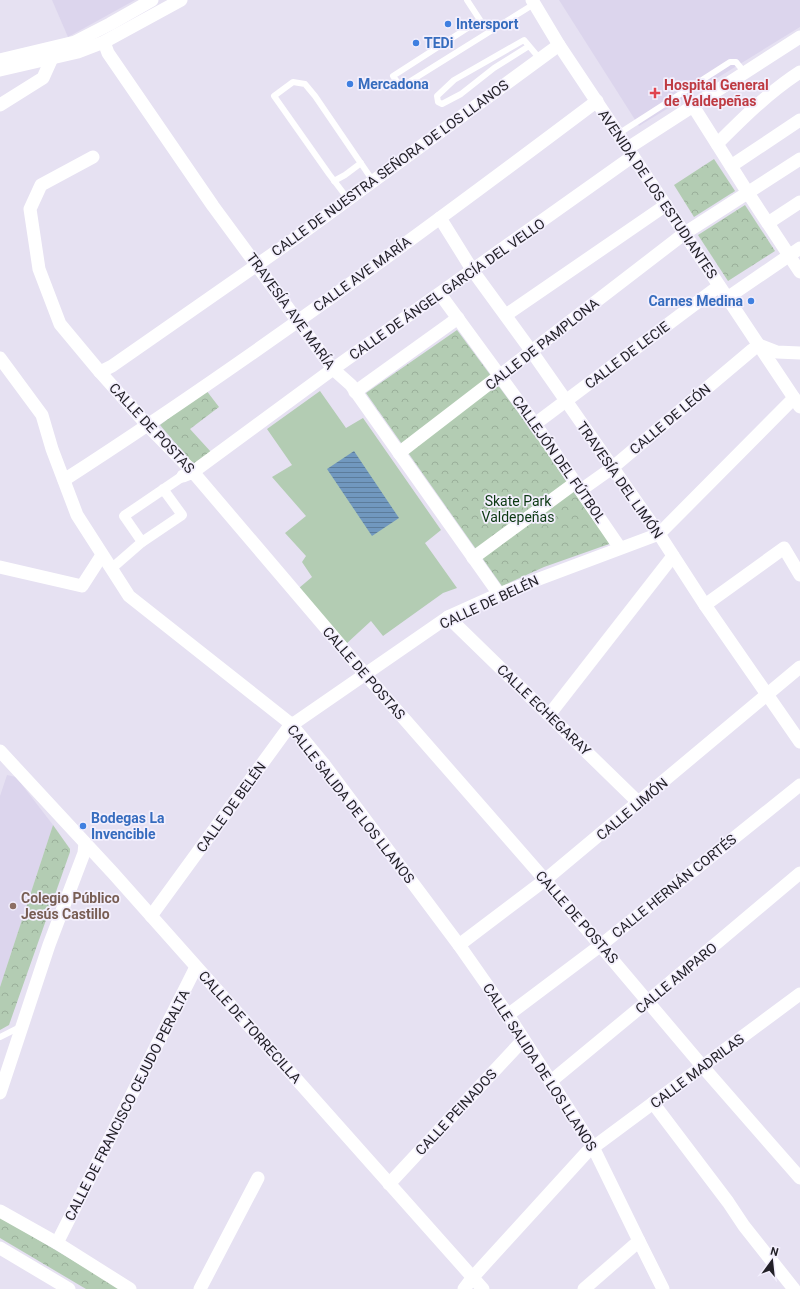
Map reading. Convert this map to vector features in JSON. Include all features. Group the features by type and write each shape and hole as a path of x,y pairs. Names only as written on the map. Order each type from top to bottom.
{"street":[{"path":"0,60 75,42 152,0"},
{"path":"0,70 78,52 104,42 181,0"},
{"name":"AVENIDA DE LOS ESTUDIANTES","path":"533,2 559,45 726,298 797,402"},
{"name":"CALLE DE ÁNGEL GARCÍA DEL VELLO","path":"188,474 473,270 694,106 800,37"},
{"name":"TRAVESÍA AVE MARÍA","path":"104,42 108,53 213,206 333,369 353,389 499,594"},
{"name":"CALLE DE NUESTRA SEÑORA DE LOS LLANOS","path":"100,372 112,366 256,265 559,45"},
{"path":"0,105 43,78 52,58"},
{"path":"717,144 774,91 800,72"},
{"name":"CALLE AVE MARÍA","path":"64,480 148,426 440,218 597,101"},
{"path":"694,106 768,223 795,252 800,272"},
{"path":"731,166 800,120"},
{"name":"CALLE DE POSTAS","path":"92,157 41,185 30,209 39,270 60,324 188,474 545,880 703,1067 800,1178"},
{"name":"CALLE DE PAMPLONA","path":"399,453 685,234 800,159"},
{"path":"768,223 800,202"},
{"path":"506,315 666,205"},
{"name":"TRAVESÍA DEL LIMÓN","path":"440,218 473,270 659,534 705,605 800,742"},
{"path":"726,298 795,252"},
{"name":"CALLE DE LECIE","path":"535,424 719,286"},
{"name":"CALLEJÓN DEL FÚTBOL","path":"440,294 535,424 620,548"},
{"path":"353,389 456,315"},
{"path":"759,346 777,352 800,353"},
{"name":"CALLE DE LEÓN","path":"473,558 578,486 612,468 759,346"},
{"name":"CALLE SALIDA DE LOS LLANOS","path":"0,358 42,415 52,449 77,515 129,596 291,724 323,763 459,945 508,1015 550,1082 594,1147 663,1289"},
{"path":"659,534 797,402"},
{"path":"142,542 124,516 163,488 188,474"},
{"path":"111,569 142,542 182,514 163,488"},
{"name":"CALLE DE BELÉN","path":"151,916 291,724 448,617 499,594 659,534"},
{"path":"705,605 784,548 800,575"},
{"path":"0,567 82,586 102,554"},
{"path":"549,715 673,556"},
{"name":"CALLE ECHEGARAY","path":"448,617 639,803"},
{"name":"CALLE LIMÓN","path":"459,945 545,880 800,667"},
{"path":"0,744 33,785"},
{"name":"CALLE DE TORRECILLA","path":"0,751 33,785 151,916 483,1289"},
{"path":"0,764 15,767"},
{"name":"CALLE HERNÁN CORTÉS","path":"508,1015 601,945 800,785"},
{"path":"0,1093 49,945 82,858 85,843"},
{"name":"CALLE AMPARO","path":"550,1082 800,873"},
{"name":"CALLE DE FRANCISCO CEJUDO PERALTA","path":"57,1243 196,967"},
{"name":"CALLE MADRILAS","path":"464,1289 473,1277 587,1152 800,994"},
{"name":"CALLE PEINADOS","path":"389,1184 523,1040"},
{"path":"654,1103 728,1202 744,1226 794,1289"},
{"path":"200,1289 258,1178"},
{"path":"0,1211 57,1243 130,1289"},
{"path":"584,1289 639,1241"},
{"path":"0,1248 70,1289"}],"lane":[{"path":"467,0 480,20 393,76 401,87 533,2"},
{"path":"529,46 494,68 461,94 442,104 438,102 437,96 454,80 524,40 540,59"},
{"path":"618,134 730,62 736,62 745,72"},
{"path":"348,199 274,96 281,90 293,82 305,84 315,96 373,181"},
{"path":"334,181 361,163"},
{"path":"0,1038 22,1026"}],"shaded area":[{"path":"52,0 135,0 68,37"},
{"name":"Hospital General de Valdepeñas","path":"559,0 800,0 800,27 639,126"},
{"name":"Colegio Público Jesús Castillo","path":"7,775 16,777 53,825 0,987 0,796"}],"green space":[{"path":"714,159 735,191 694,217 674,185"},
{"path":"745,205 775,251 728,281 698,235"},
{"name":"Skate Park Valdepeñas","path":"457,330 597,519 612,543 544,567 502,586 366,393"},
{"path":"206,390 219,407 190,429 211,452 194,465 160,425"},
{"path":"320,391 346,428 363,418 441,530 425,543 457,588 443,593 383,636 371,621 346,644 299,588 312,577 302,562 306,556 285,533 306,516 272,477 292,465 267,429"},
{"path":"53,825 70,849 70,852 9,1025 0,1030 0,987"},
{"path":"0,1217 121,1289 86,1289 0,1238"}],"water":[{"path":"354,451 399,518 372,536 327,469"}],"place":[{"name":"Intersport","path":"448,24"},
{"name":"TEDi","path":"416,43"},
{"name":"Mercadona","path":"350,84"},
{"name":"Hospital General de Valdepeñas","path":"655,93"},
{"name":"Carnes Medina","path":"751,301"},
{"name":"Bodegas La Invencible","path":"83,826"},
{"name":"Colegio Público Jesús Castillo","path":"13,906"}]}
